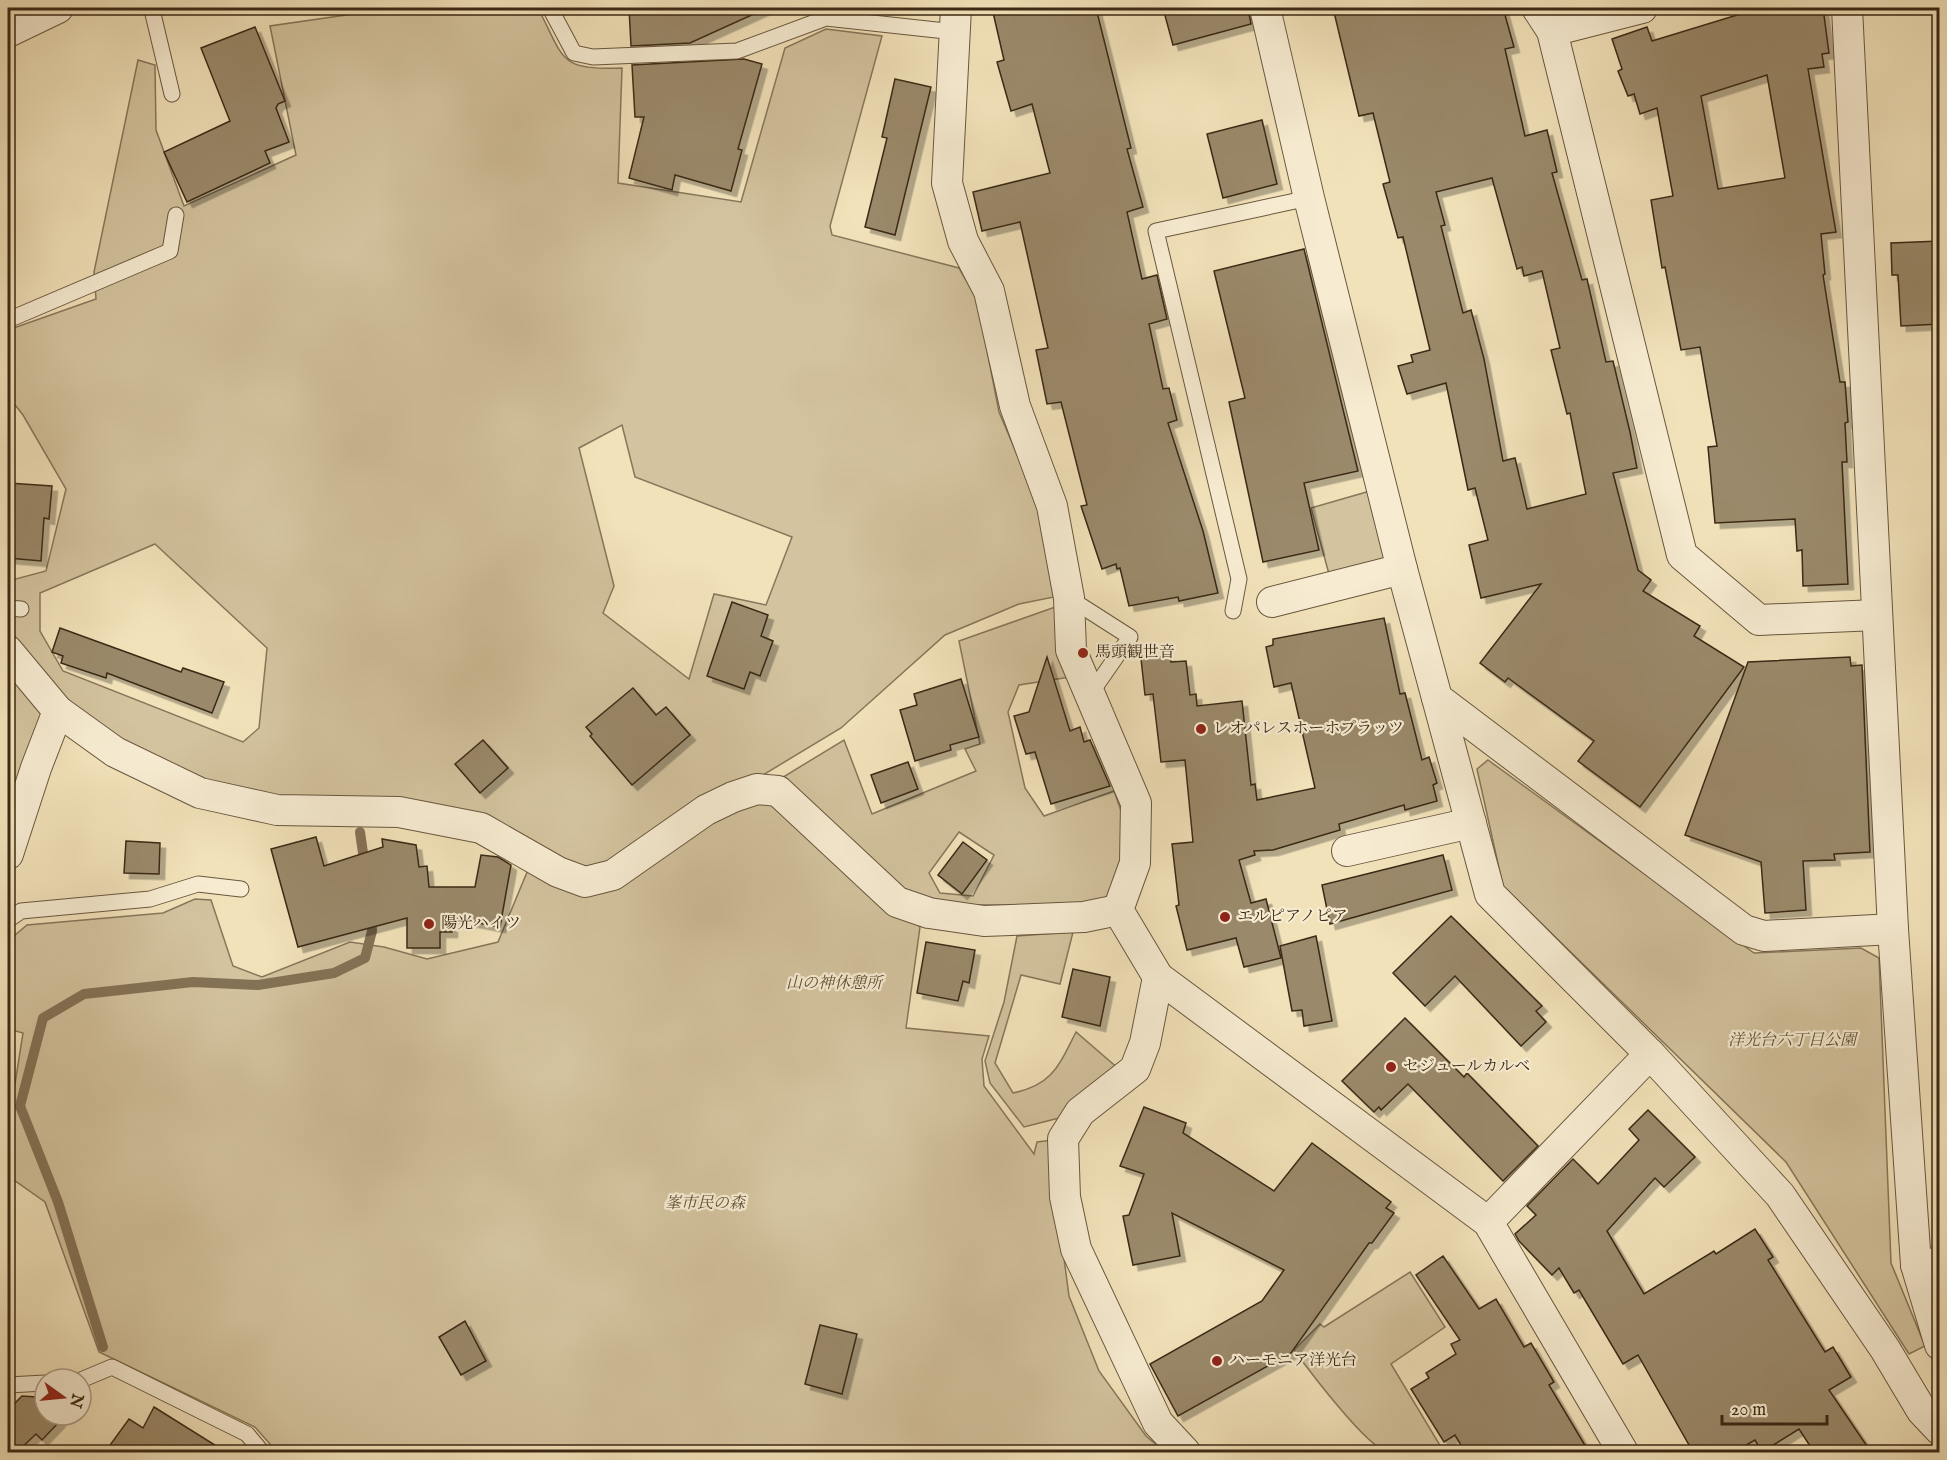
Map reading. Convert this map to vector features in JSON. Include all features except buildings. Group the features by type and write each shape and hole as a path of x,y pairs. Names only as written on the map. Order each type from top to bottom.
{"street":[{"path":"8,32 58,8"},
{"path":"1265,8 1309,198 1402,569 1490,894 1650,1054 1780,1195 1885,1349 1922,1411 1940,1430"},
{"path":"1642,8 1544,19 1682,555 1759,620 1877,615"},
{"path":"1847,8 1893,929 1928,1264 1940,1345"},
{"path":"955,20 948,113 947,183 963,241 989,291 1015,406 1052,506 1069,598 1071,650 1089,696 1120,760 1136,803 1135,863 1118,910"},
{"path":"1272,602 1402,569"},
{"path":"8,651 58,711 115,752 200,794 278,810 399,812 481,828 558,872 585,882 614,875 706,810 733,797 757,789 778,791 897,902 919,909 984,921 1084,917 1118,910"},
{"path":"1437,698 1744,930 1764,936 1893,929"},
{"path":"8,854 36,768 58,711"},
{"path":"1347,851 1471,823"},
{"path":"1118,910 1158,977 1488,1222 1623,1452"},
{"path":"1158,977 1145,1043 1135,1069 1080,1112 1064,1138 1065,1197 1076,1249 1158,1423 1185,1452"},
{"path":"1488,1222 1650,1054"}],"lane":[{"path":"154,8 153,14 172,94"},
{"path":"550,8 574,53 592,57 737,51 826,18 955,20"},
{"path":"1233,611 1239,579 1156,231 1309,198"},
{"path":"8,320 170,251 176,215"},
{"path":"1069,598 1130,637 1089,696"},
{"path":"8,920 21,911 150,899 198,884 241,889"},
{"path":"93,1375 112,1367 247,1434 262,1452"},
{"path":"8,1384 33,1383"}],"green space":[{"path":"372,8 538,8 560,50 574,64 586,67 622,68 618,183 741,202 785,48 826,29 882,36 830,226 832,235 959,268 977,299 999,412 1037,501 1054,597 1019,604 945,635 841,728 610,867 584,871 489,817 279,797 204,783 121,743 65,702 8,627 8,581 46,571 66,489 23,415 8,396 8,330 96,299 94,272 138,60 155,65 156,130 184,206 296,155 270,26 367,12","holes":["622,425 635,477 792,537 766,605 714,594 689,679 603,613 614,586 579,448","155,544 267,648 259,728 243,742 63,671 40,631 40,593"]},
{"path":"1370,491 1388,557 1329,574 1311,508"},
{"path":"1058,606 1071,677 1019,685 1008,712 1025,788 1044,816 1114,791 1125,822 1119,882 1102,905 933,905 906,893 775,782 844,740 872,814 976,771 965,749 980,744 959,641","holes":["959,832 994,855 973,896 940,893 929,873"]},
{"path":"8,665 47,710 8,808"},
{"name":"洋光台六丁目公園","path":"1488,760 1754,953 1861,948 1879,958 1891,1263 1925,1346 1909,1354 1786,1162 1503,886 1477,769"},
{"name":"峯市民の森","path":"776,799 920,927 906,1028 989,1036 982,1059 984,1086 1034,1154 1037,1142 1053,1140 1051,1160 1069,1296 1099,1371 1146,1436 1165,1452 277,1452 255,1427 99,1352 45,1202 14,1180 8,1145 8,1093 14,1090 23,1033 8,1029 8,941 27,925 163,913 195,899 211,900 233,966 262,977 350,942 384,947 427,959 498,942 530,865 587,890 746,800"},
{"path":"1073,932 1060,984 1021,975 995,1063 1013,1093 1037,1085 1046,1079 1059,1064 1076,1032 1120,1070 1063,1117 1024,1127 990,1083 985,1061 1004,1002 1017,936"},
{"path":"1410,1272 1445,1327 1391,1364 1444,1452 1402,1454 1379,1448 1339,1407 1294,1350 1320,1324 1324,1327"}],"waterway":[{"path":"360,832 365,867"},
{"path":"103,1347 58,1202 20,1106 43,1018 84,994 193,982 258,985 334,973 365,958 372,931 371,916"}],"place":[{"name":"馬頭観世音","path":"1083,653"},
{"name":"レオパレスホーホプラッツ","path":"1201,729"},
{"name":"エルピアノピア","path":"1225,917"},
{"name":"陽光ハイツ","path":"429,924"},
{"name":"セジュールカルベ","path":"1391,1067"},
{"name":"ハーモニア洋光台","path":"1217,1361"}],"park label":[{"name":"山の神休憩所","path":"834,984"}]}
